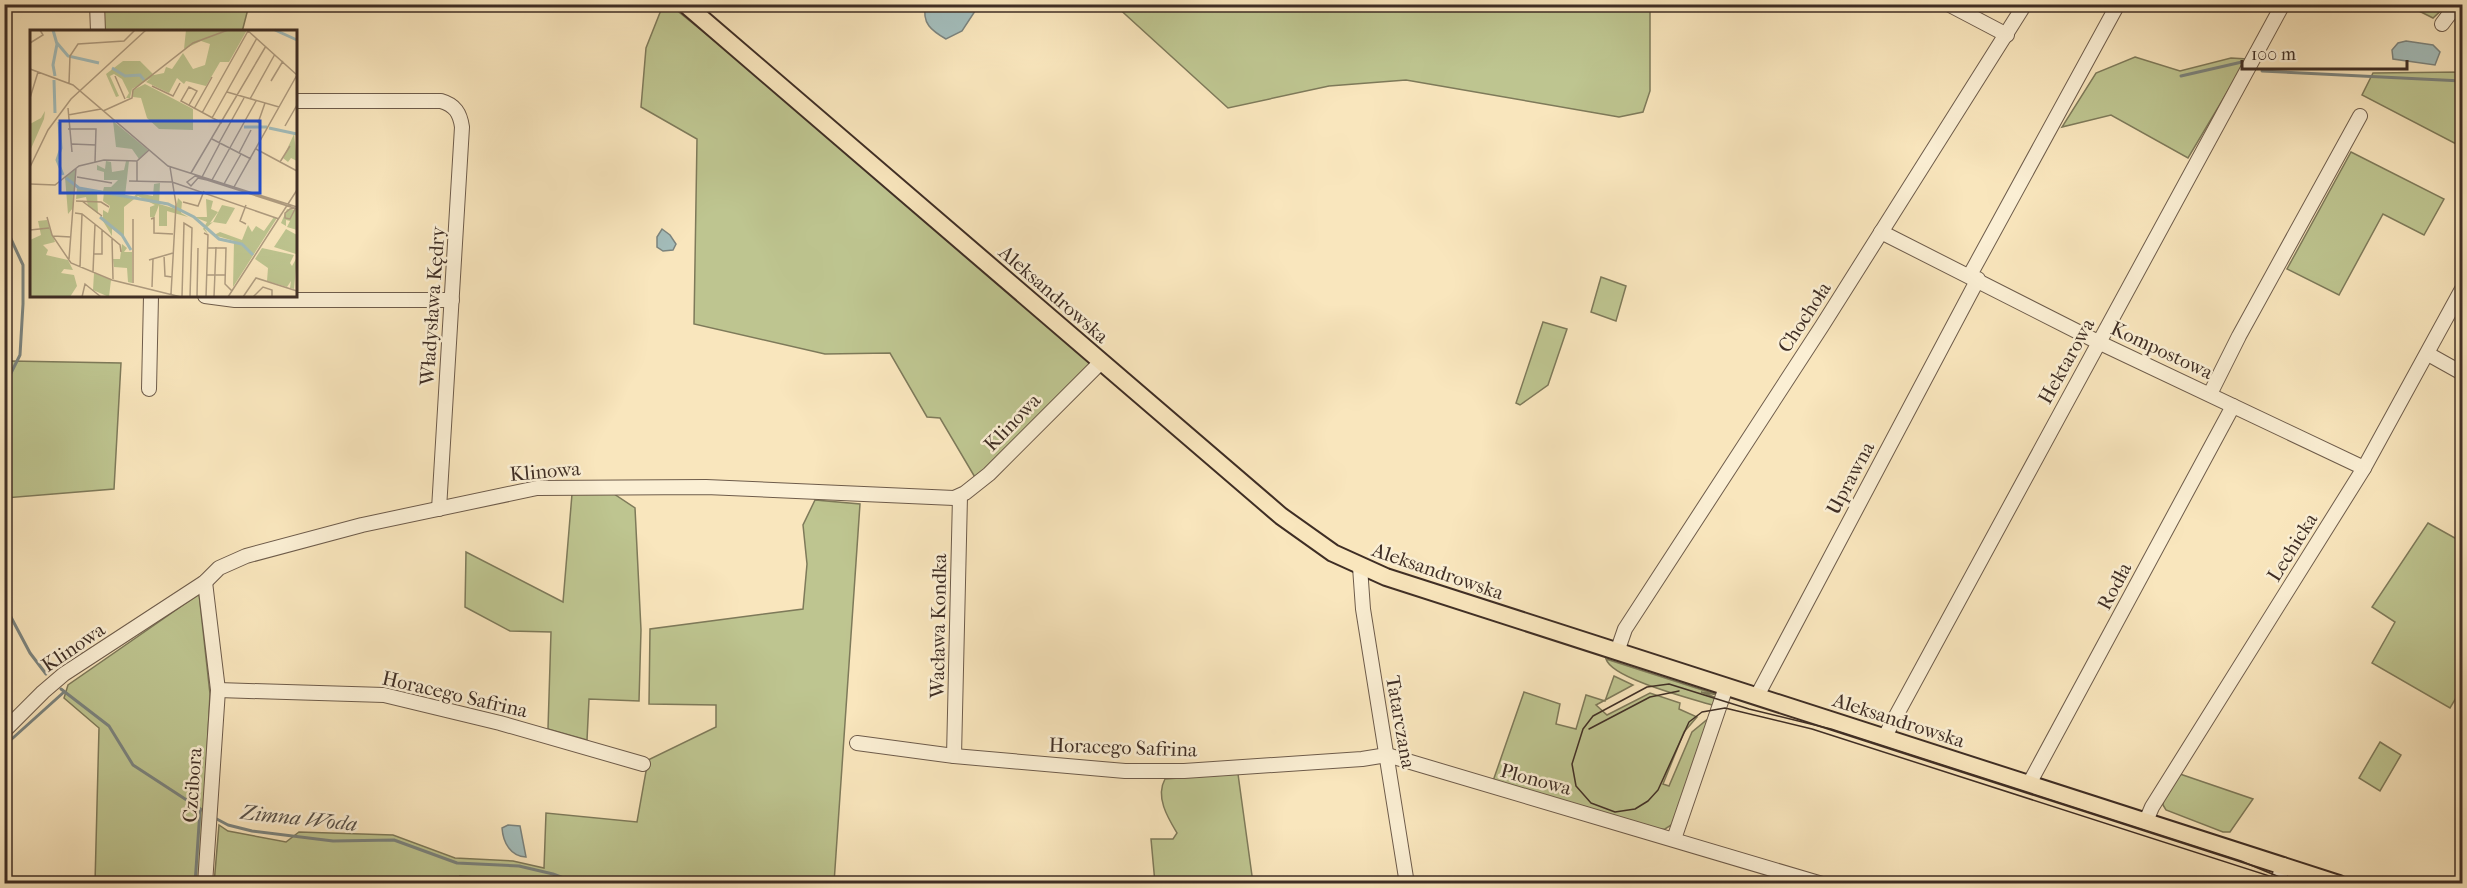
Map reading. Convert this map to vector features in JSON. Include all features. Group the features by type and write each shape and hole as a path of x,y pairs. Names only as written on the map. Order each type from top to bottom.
{"main road":[{"name":"Aleksandrowska","path":"685,4 1292,525 1324,548 1360,567 2339,884"}],"street":[{"path":"97,4 98,30"},
{"path":"1948,4 2007,35"},
{"name":"Chochoła","path":"1617,652 1625,629 2025,4"},
{"name":"Uprawna","path":"1757,696 2118,4"},
{"name":"Hektarowa","path":"1884,738 2283,4"},
{"path":"2442,24 2457,4"},
{"name":"Władysława Kędry","path":"297,101 441,101 455,108 462,127 439,508"},
{"path":"2210,394 2360,116"},
{"name":"Kompostowa","path":"1881,232 1974,277 2098,342 2364,468"},
{"name":"Lechicka","path":"2146,821 2152,807 2364,468 2463,289"},
{"path":"149,389 151,297"},
{"path":"213,297 236,300 452,300"},
{"path":"2428,354 2463,373"},
{"name":"Klinowa","path":"4,731 64,674 205,582 219,568 246,556 362,525 523,490 575,486 706,487 937,499 960,496 989,474 1101,362"},
{"name":"Rodła","path":"2029,784 2233,406"},
{"name":"Wacława Kondka","path":"954,756 960,496"},
{"name":"Tatarczana","path":"1360,567 1363,609 1407,884"},
{"name":"Czcibora","path":"205,582 218,690 205,884"},
{"path":"1674,839 1726,687"},
{"name":"Horacego Safrina","path":"218,690 384,695 500,723 643,764"},
{"name":"Horacego Safrina","path":"857,744 954,756 1155,771 1362,759 1387,755"},
{"name":"Plonowa","path":"1387,755 1674,839 1775,877 1822,884"},
{"path":"1392,788 1400,775 1417,765"},
{"path":"2277,884 2283,865"}],"green space":[{"path":"2447,4 2433,18 2407,5"},
{"path":"102,5 249,5 243,30 104,30"},
{"path":"663,5 670,5 757,75 1093,363 976,479 940,418 927,417 890,353 825,354 694,324 697,139 641,107 646,48"},
{"path":"1115,5 1650,5 1650,91 1643,112 1619,117 1406,80 1329,86 1228,108"},
{"path":"2135,57 2180,71 2231,58 2247,59 2188,158 2111,115 2062,127 2096,73"},
{"path":"2462,72 2462,147 2362,95 2373,73"},
{"path":"2351,152 2444,199 2424,235 2383,214 2339,295 2287,269"},
{"path":"1601,277 1626,286 1616,321 1591,312"},
{"path":"1543,322 1567,329 1548,385 1520,405 1516,403"},
{"path":"10,361 121,363 114,489 5,498 4,369"},
{"path":"572,494 614,494 635,508 641,630 639,701 589,699 587,740 548,729 551,632 510,631 465,607 466,552 563,602"},
{"path":"815,500 860,504 834,883 544,884 544,881 460,876 459,884 214,884 219,825 228,831 286,842 299,832 393,835 455,858 513,861 544,868 546,813 637,822 648,760 716,727 716,705 649,704 650,629 803,609 807,564 803,525"},
{"path":"2428,523 2462,542 2462,688 2450,708 2372,663 2395,622 2372,607"},
{"path":"199,594 210,694 200,883 95,883 99,728 64,698 68,685"},
{"path":"1606,659 1718,695 1701,692 1717,698 1715,706 1637,681 1622,674"},
{"path":"1614,676 1633,685 1605,700"},
{"path":"1524,692 1560,704 1556,724 1576,729 1586,695 1604,701 1596,705 1607,715 1650,693 1680,703 1679,709 1697,717 1684,732 1663,784 1669,786 1692,732 1709,718 1676,822 1665,829 1657,830 1493,781"},
{"path":"2380,742 2401,755 2380,791 2359,778"},
{"path":"1238,774 1253,883 1155,883 1151,839 1173,839 1177,833 1162,800 1162,786 1165,779"},
{"path":"2180,774 2253,799 2230,832 2223,832 2166,810 2163,805 2164,798"}],"water":[{"path":"979,4 962,31 946,39 936,33 926,22 926,5"},
{"path":"2406,41 2433,45 2440,52 2435,65 2393,59 2392,50 2398,43"},
{"path":"662,229 676,244 673,250 663,251 657,247 657,237"},
{"path":"508,825 520,826 526,857 516,854 508,847 502,828"}],"waterway":[{"path":"2181,76 2242,62"},
{"path":"2262,71 2462,81"},
{"name":"Zimna Woda","path":"4,224 23,265 20,355 4,387"},
{"name":"Zimna Woda","path":"4,604 30,653 46,674"},
{"name":"Zimna Woda","path":"61,689 109,726 133,765 205,812"},
{"path":"4,746 64,692"},
{"path":"195,884 200,810"},
{"name":"Zimna Woda","path":"213,817 228,825 252,831 333,841 394,840 457,863 519,866 553,874 579,884"}],"tram line":[{"path":"2294,884 1812,729 1725,708 1702,712 1689,722 1658,790 1648,801 1635,809 1615,812 1591,803 1576,786 1572,764 1583,729 1593,716 1647,687 1669,684 1749,709 1831,729 2241,861 2296,884"},
{"path":"1589,729 1650,697 1679,691"}]}
